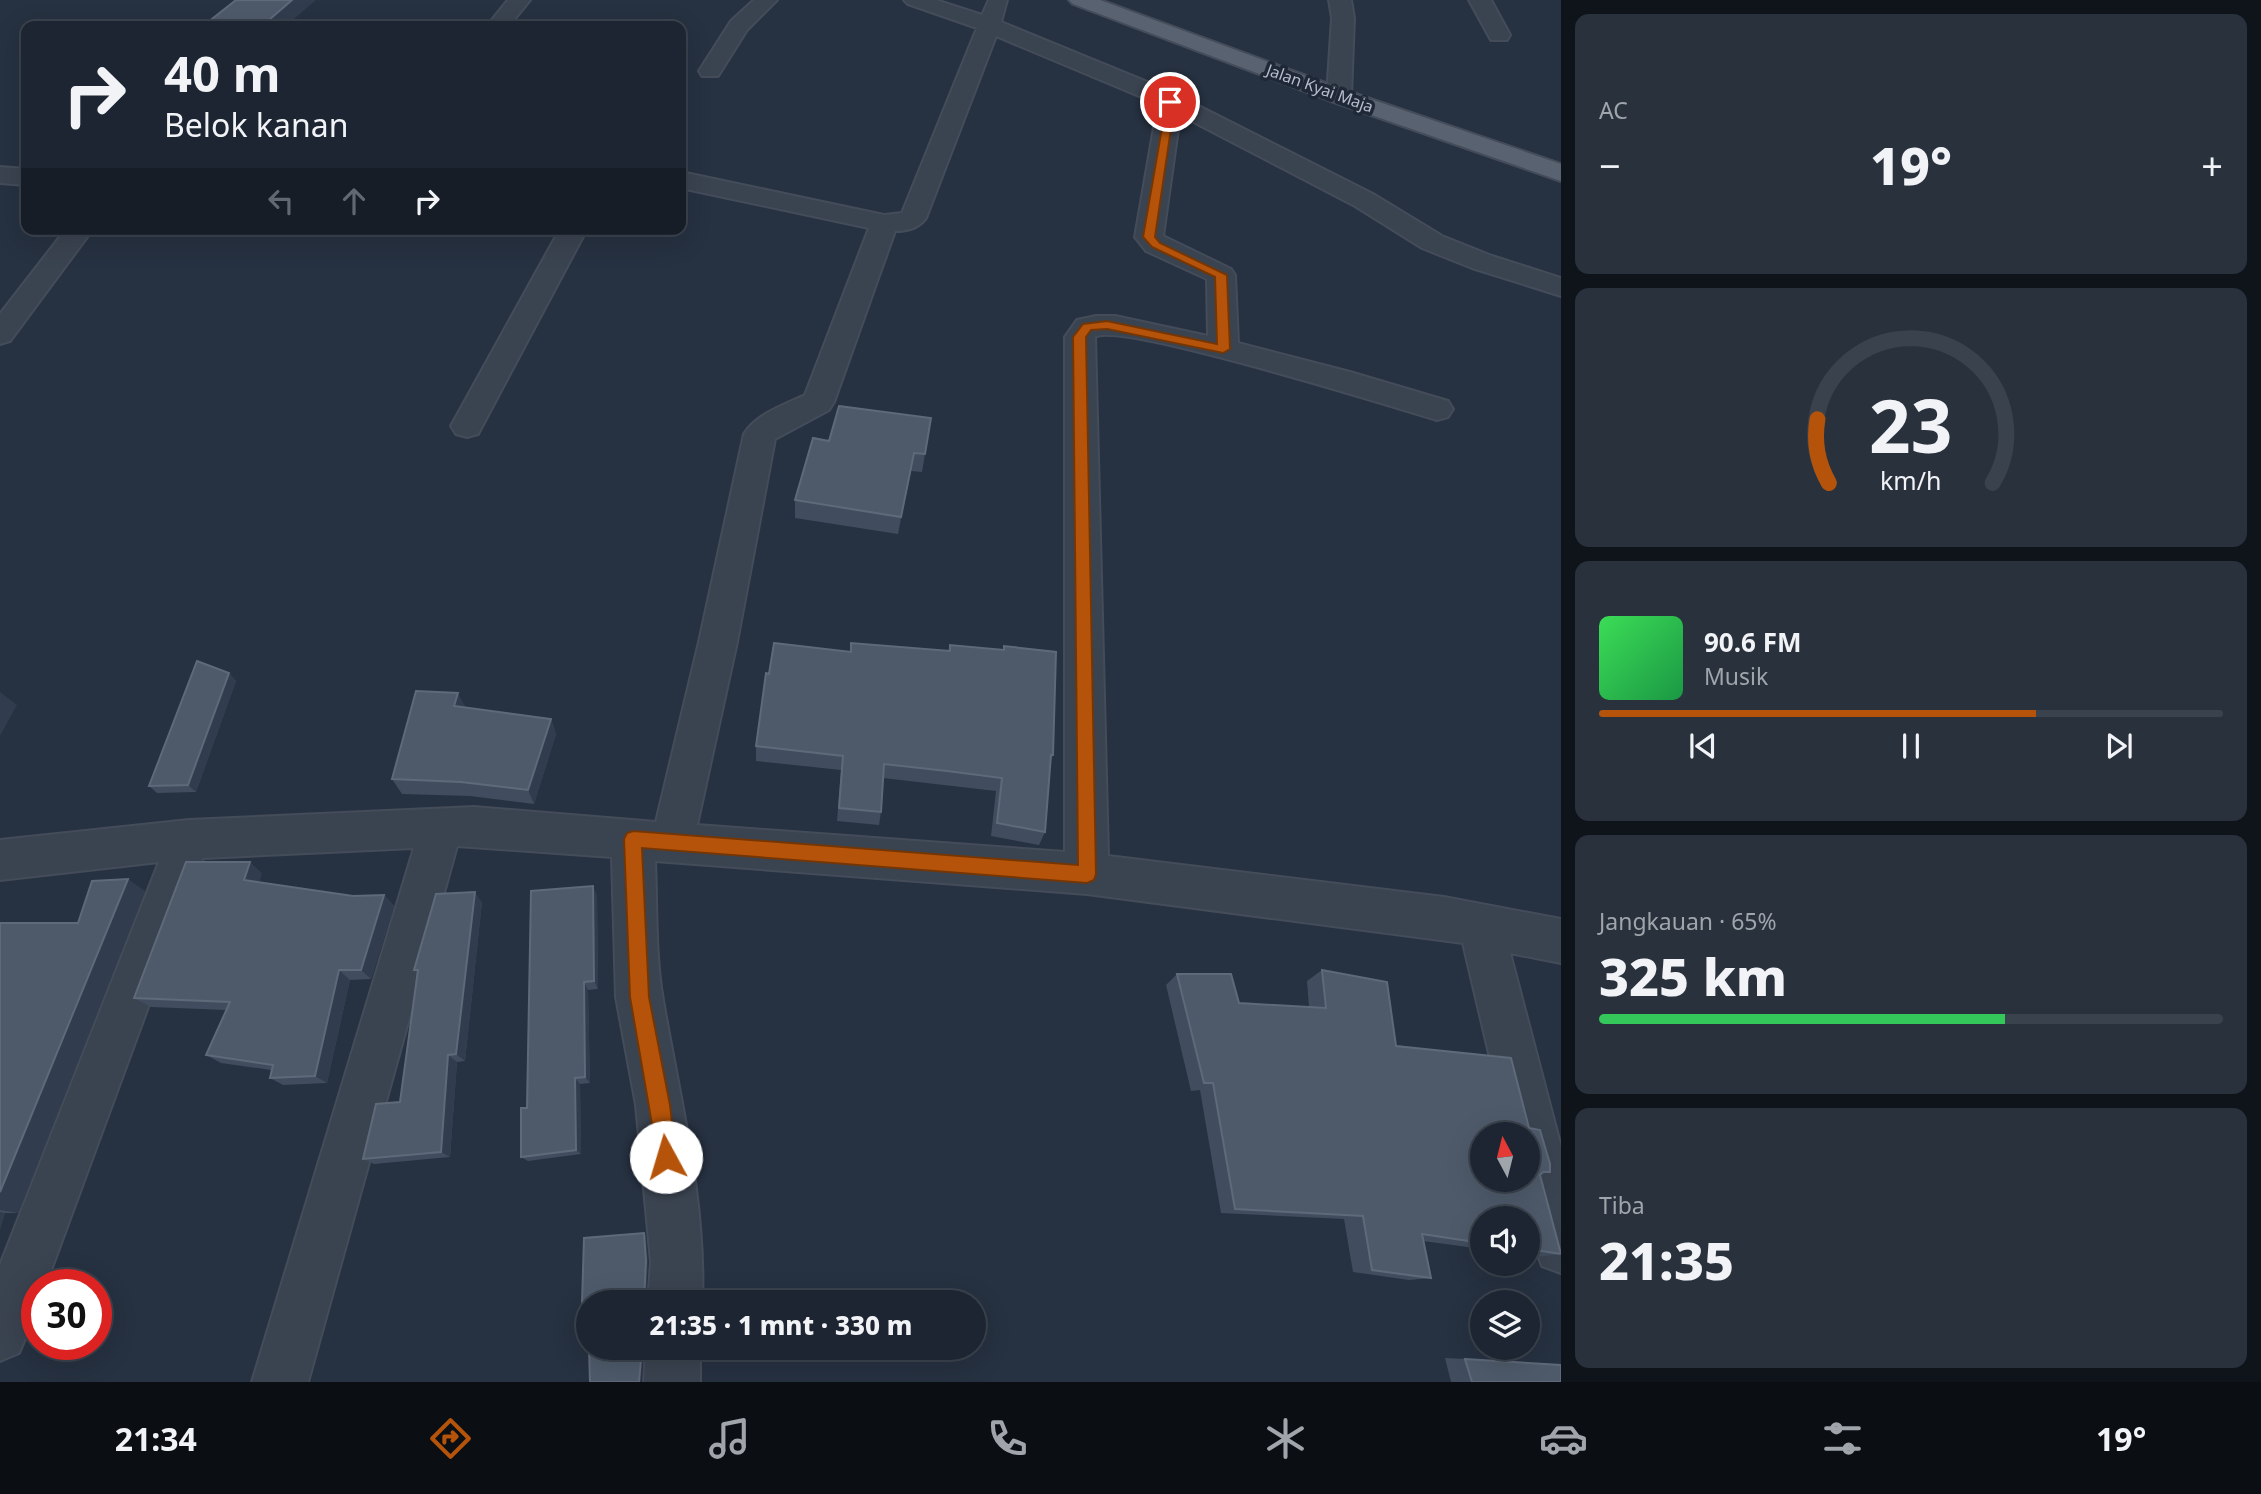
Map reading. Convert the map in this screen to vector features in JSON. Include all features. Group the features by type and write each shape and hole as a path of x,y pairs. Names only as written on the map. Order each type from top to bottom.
{"main road":[{"name":"Jalan Kyai Maja","path":"1080,0 1339,96 1561,173"}],"street":[{"path":"502,21 519,0"},
{"path":"710,71 739,26 766,0"},
{"path":"915,0 995,10 1364,200 1433,242 1482,262 1561,287"},
{"path":"1339,96 1343,18 1340,0"},
{"path":"1480,0 1499,35"},
{"path":"686,181 884,223 902,223 913,218 995,10"},
{"path":"1170,102 1149,237 1156,245 1221,275 1223,349"},
{"path":"0,175 21,177"},
{"path":"676,1290 677,1262 660,1105 639,997 653,841 719,642 760,434 773,424 818,402 884,223"},
{"path":"0,334 75,235"},
{"path":"467,426 571,235"},
{"path":"1087,874 1080,337 1087,327 1107,325 1223,349 1367,385 1437,409"},
{"path":"0,860 189,839 474,826 1087,874 1481,925 1561,941"},
{"path":"280,1382 441,827"},
{"path":"0,1334 189,839"},
{"path":"1481,925 1561,1247"},
{"path":"672,1382 673,1360"}],"building":[{"path":"236,0 292,0 268,21 209,21"},
{"path":"839,406 931,418 925,454 914,453 901,517 795,500 813,438 829,441"},
{"path":"774,643 851,652 851,643 950,651 950,645 1004,650 1004,646 1056,652 1053,755 1045,832 997,823 1002,778 947,771 884,764 881,812 839,808 843,756 756,746 766,673 769,674"},
{"path":"197,661 229,673 188,785 149,786"},
{"path":"416,691 458,693 454,706 551,719 528,790 461,782 392,779"},
{"path":"186,862 250,862 244,880 353,896 384,895 361,970 339,970 315,1076 270,1078 273,1065 206,1055 230,1002 134,998"},
{"path":"128,879 0,1192 0,923 78,923 92,881"},
{"path":"593,886 594,981 584,982 585,1077 575,1078 576,1150 521,1157 521,1108 527,1108 531,891"},
{"path":"475,892 456,1054 448,1055 441,1152 363,1159 376,1104 400,1102 418,970 414,970 436,894"},
{"path":"1322,970 1387,982 1396,1046 1511,1058 1527,1122 1470,1122 1470,1192 1540,1192 1540,1175 1561,1254 1540,1251 1540,1206 1470,1206 1470,1241 1422,1234 1431,1278 1372,1270 1363,1216 1235,1209 1213,1083 1204,1083 1177,974 1231,974 1239,1003 1326,1008"},
{"path":"1540,1130 1550,1164 1550,1172 1540,1175"},
{"path":"644,1233 645,1290 582,1290 584,1238"},
{"path":"1465,1359 1561,1365 1561,1382 1472,1382"},
{"path":"589,1360 641,1360 639,1382 590,1382"}],"route":[{"path":"666,1157 660,1105 639,997 633,839 837,857 1087,874 1080,337 1087,327 1107,325 1223,349 1221,275 1156,245 1149,237 1170,102"}]}
